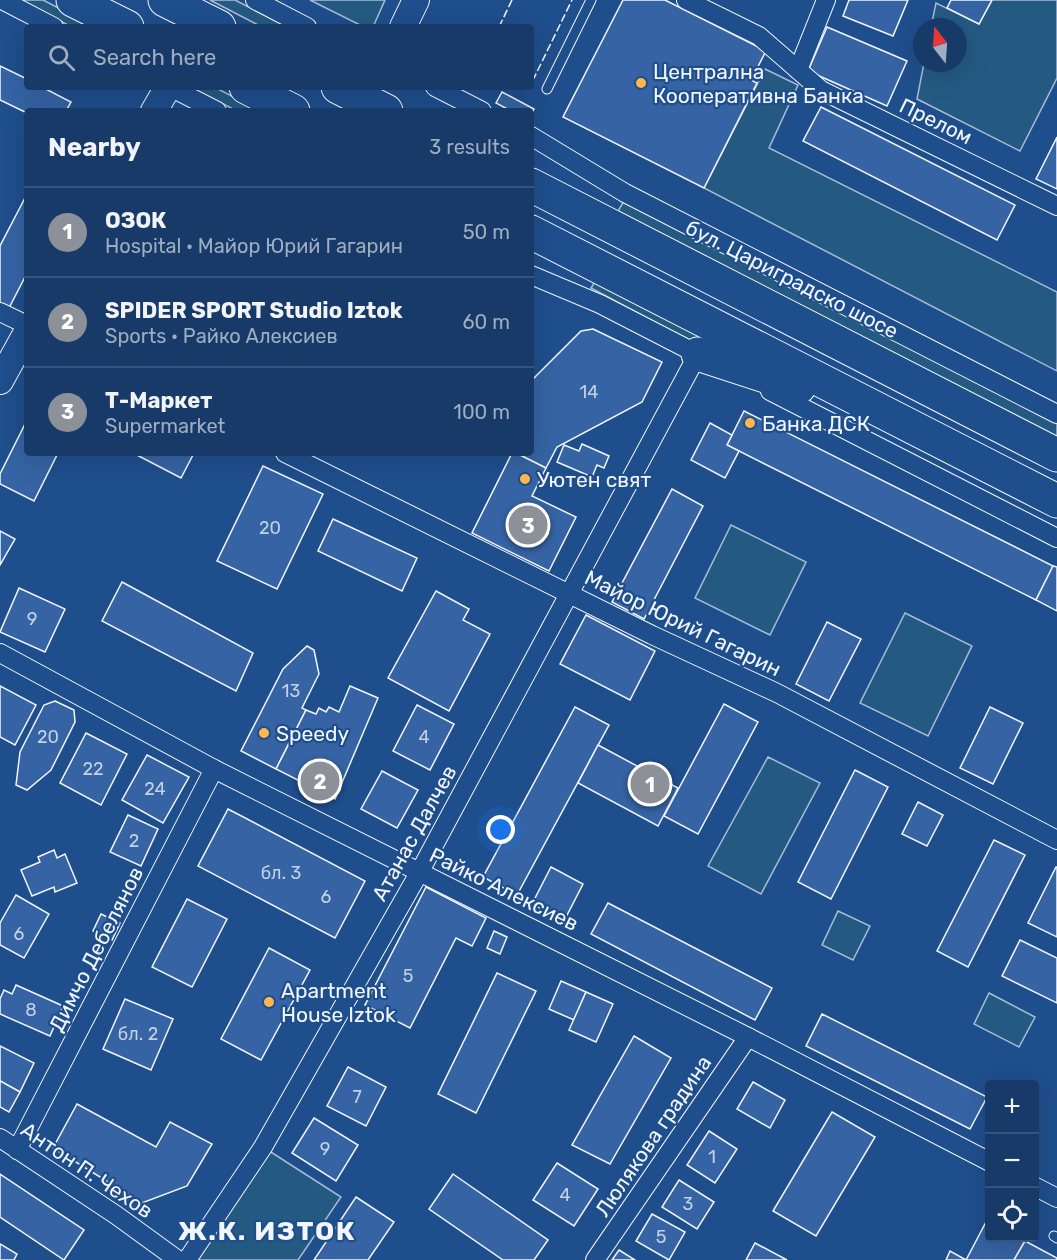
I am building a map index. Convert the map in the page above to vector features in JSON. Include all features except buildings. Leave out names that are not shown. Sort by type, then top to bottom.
[{"type":"highway","points":[[73,0],[121,24]]},
{"type":"highway","points":[[165,0],[213,24]]},
{"type":"highway","points":[[252,90],[287,108]]},
{"type":"highway","points":[[344,90],[380,108]]},
{"type":"highway","name":"бул. Цариградско шосе","points":[[534,187],[1057,455]]},
{"type":"highway","points":[[534,234],[1057,501]]},
{"type":"highway","points":[[698,354],[891,416]]},
{"type":"street","points":[[2,0],[48,24]]},
{"type":"street","points":[[255,0],[302,24]]},
{"type":"street","points":[[404,24],[416,0]]},
{"type":"street","name":"Прелом","points":[[686,0],[759,36],[821,90],[1057,206]]},
{"type":"street","points":[[798,70],[826,0]]},
{"type":"street","points":[[156,108],[167,90]]},
{"type":"street","points":[[175,90],[211,108]]},
{"type":"street","points":[[441,90],[476,108]]},
{"type":"street","name":"бул. Цариградско шосе","points":[[534,138],[626,193],[1057,414]]},
{"type":"street","points":[[534,276],[600,304],[1057,538]]},
{"type":"street","points":[[0,312],[24,324]]},
{"type":"street","points":[[0,381],[24,338]]},
{"type":"street","name":"Атанас Далчев","points":[[187,1260],[263,1147],[419,873],[698,354]]},
{"type":"street","name":"Майор Юрий Гагарин","points":[[291,456],[652,635],[777,693],[1057,840]]},
{"type":"street","name":"Райко Алексиев","points":[[0,652],[214,769],[748,1037],[985,1159]]},
{"type":"street","name":"Димчо Дебелянов","points":[[17,1150],[214,769]]},
{"type":"street","name":"Люлякова градина","points":[[595,1260],[748,1037]]},
{"type":"street","name":"Антон П. Чехов","points":[[0,1138],[116,1215],[178,1260]]},
{"type":"street","points":[[1039,1188],[1057,1198]]},
{"type":"lane","points":[[547,89],[591,0]]},
{"type":"shaded area","points":[[19,0],[43,0],[90,24],[66,24]]},
{"type":"shaded area","points":[[210,0],[235,0],[281,24],[256,24]]},
{"type":"shaded area","points":[[310,0],[385,0],[374,24],[358,24]]},
{"type":"shaded area","points":[[992,0],[1057,0],[1057,78],[1020,151],[917,99],[922,72],[967,72],[967,18],[979,24]]},
{"type":"shaded area","points":[[936,3],[967,18],[933,18]]},
{"type":"shaded area","points":[[765,69],[798,85],[769,148],[1057,292],[1057,371],[704,188]]},
{"type":"shaded area","points":[[196,90],[220,90],[255,108],[231,108]]},
{"type":"shaded area","points":[[624,201],[1057,423],[1057,438],[618,211]]},
{"type":"shaded area","points":[[596,280],[718,343],[692,342],[591,288]]},
{"type":"shaded area","points":[[731,525],[806,562],[770,635],[695,598]]},
{"type":"shaded area","points":[[905,613],[972,646],[928,736],[860,703]]},
{"type":"shaded area","points":[[768,757],[820,783],[761,894],[708,866]]},
{"type":"shaded area","points":[[838,911],[870,926],[853,960],[822,945]]},
{"type":"shaded area","points":[[989,993],[1035,1017],[1019,1047],[974,1024]]},
{"type":"shaded area","points":[[263,1147],[341,1197],[298,1260],[187,1260]]},
{"type":"fence","points":[[500,24],[512,0]]},
{"type":"fence","points":[[534,78],[572,0]]},
{"type":"place","name":"Централна Кооперативна Банка","points":[[641,83]]},
{"type":"place","name":"Банка ДСК","points":[[750,423]]},
{"type":"place","name":"Уютен свят","points":[[525,479]]},
{"type":"place","name":"Т-Маркет","points":[[528,525]]},
{"type":"place","name":"Speedy","points":[[264,733]]},
{"type":"place","name":"SPIDER SPORT Studio Iztok","points":[[320,781]]},
{"type":"place","name":"ОЗОК","points":[[650,784]]},
{"type":"place","name":"Apartment House Iztok","points":[[269,1002]]},
{"type":"district","name":"Ж.К. ИЗТОК","points":[[267,1231]]}]
